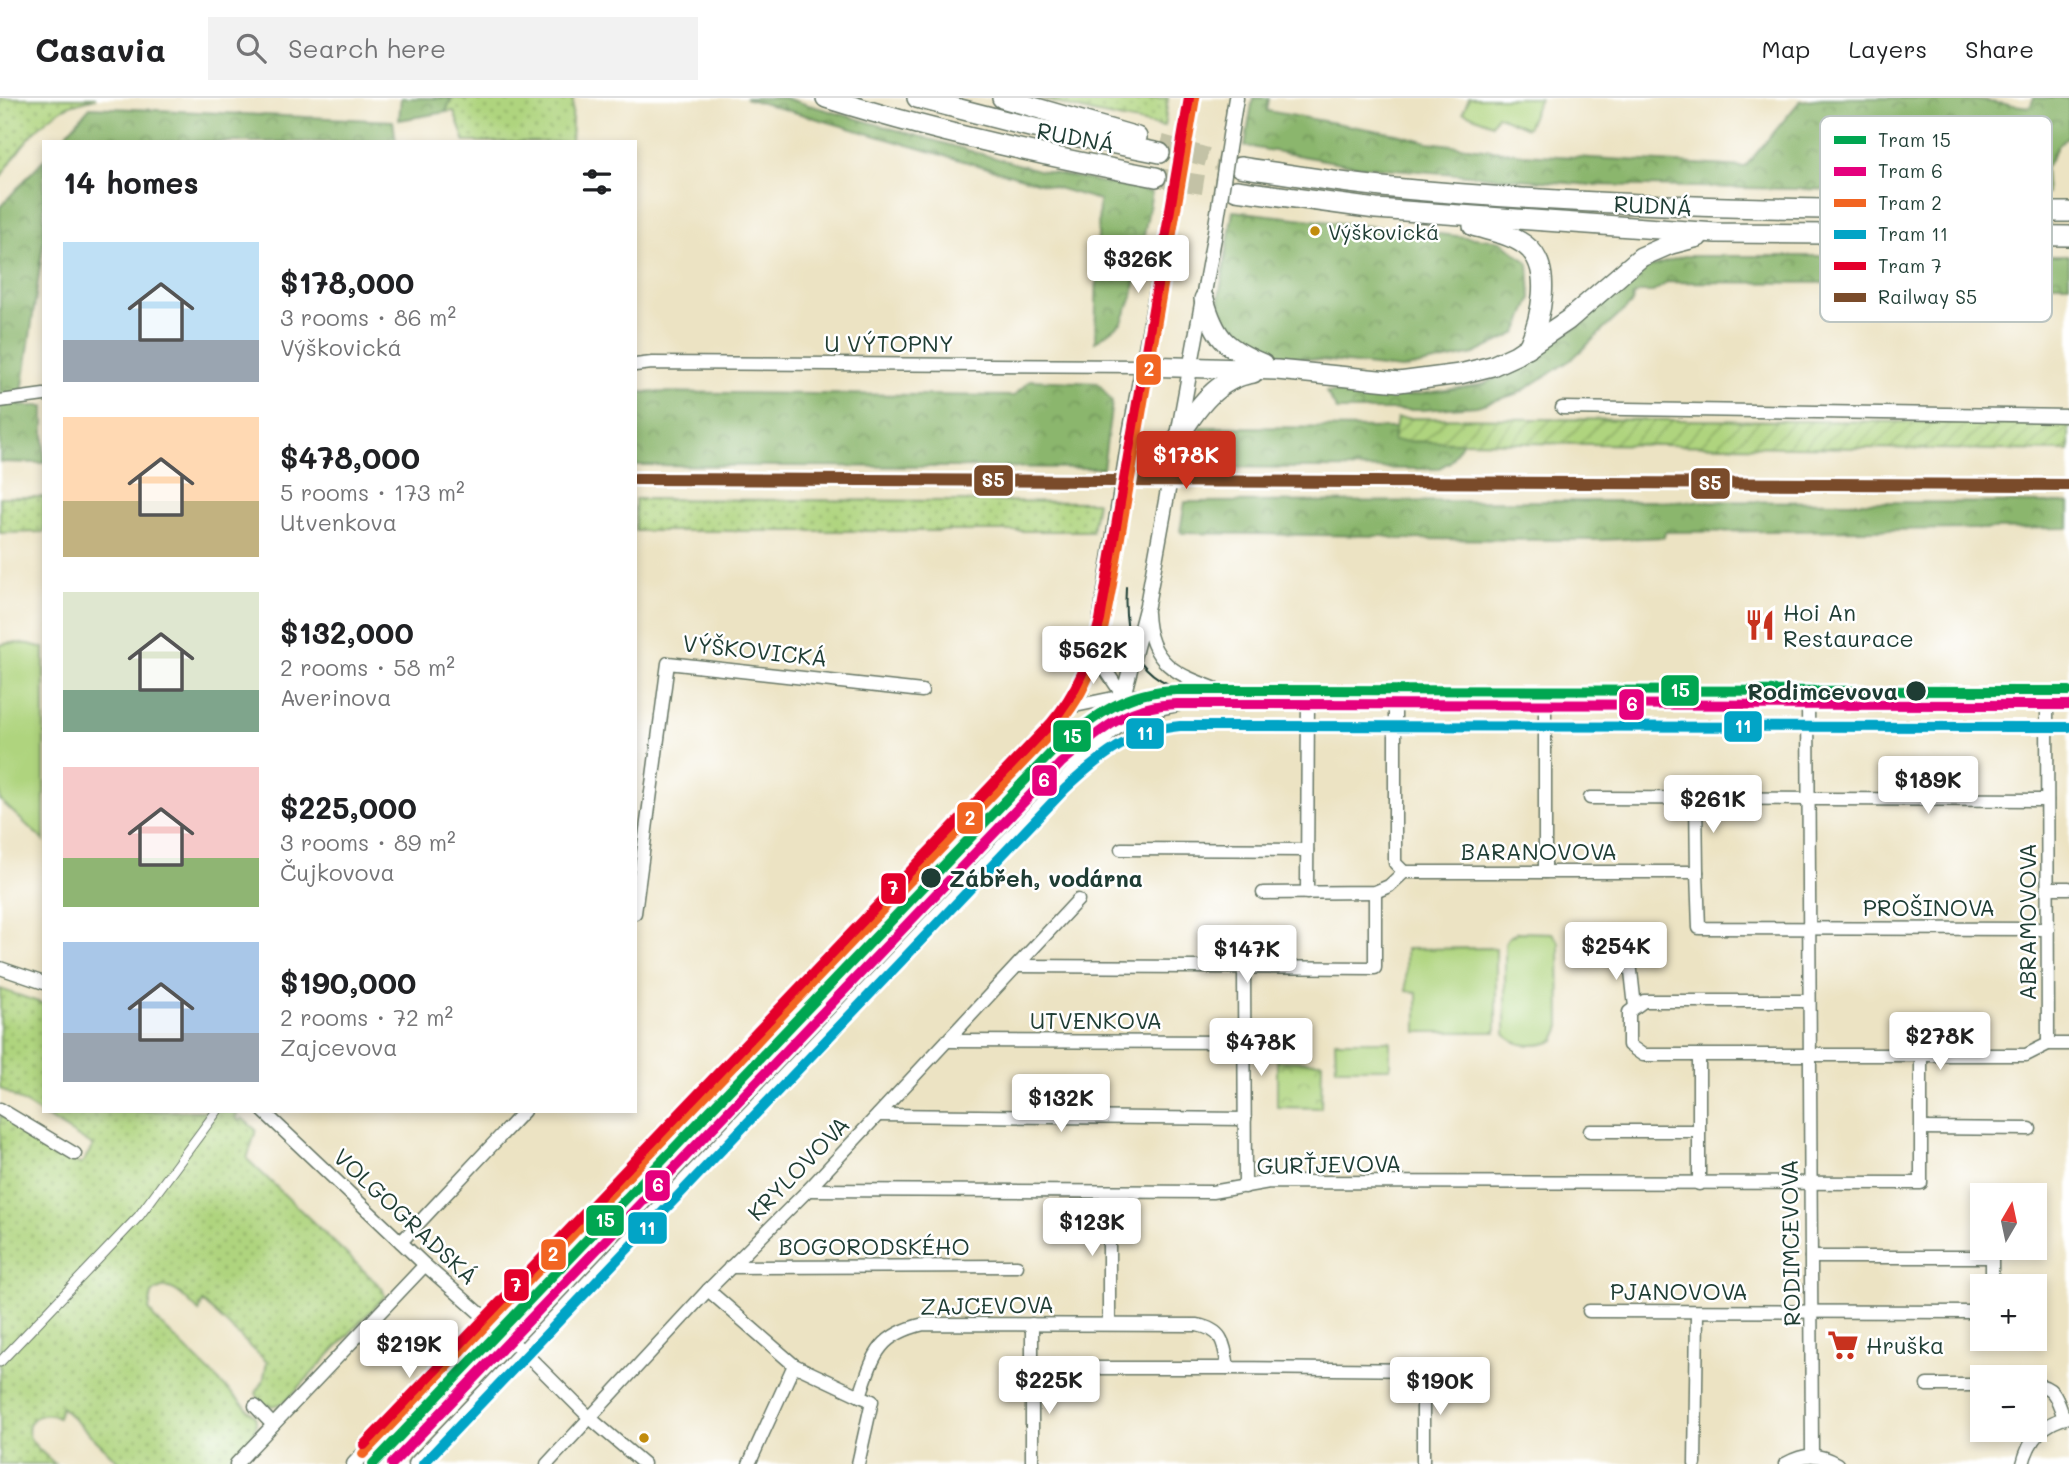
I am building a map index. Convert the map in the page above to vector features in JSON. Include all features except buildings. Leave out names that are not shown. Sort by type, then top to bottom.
[{"type":"highway","name":"RUDNÁ","points":[[825,98],[897,120],[1032,154],[1156,177]]},
{"type":"highway","name":"RUDNÁ","points":[[917,98],[1034,128],[1161,148],[1002,98]]},
{"type":"highway","name":"RUDNÁ","points":[[1240,167],[1379,187],[1674,206],[1820,210]]},
{"type":"highway","name":"RUDNÁ","points":[[1236,190],[1432,214],[1716,233],[1820,234]]},
{"type":"highway","points":[[1432,214],[1507,236],[1524,244],[1533,254],[1541,274],[1542,305],[1538,326],[1528,348]]},
{"type":"highway","points":[[1143,366],[1276,370],[1371,380],[1422,380],[1460,374],[1492,366],[1528,348],[1568,320],[1642,257],[1671,244],[1716,233]]},
{"type":"highway","points":[[1204,299],[1209,318],[1224,343],[1242,355],[1276,370]]},
{"type":"highway","points":[[1177,441],[1197,407],[1225,382],[1244,374],[1276,370]]},
{"type":"street","points":[[354,1464],[1070,707],[1084,684],[1095,654],[1129,439],[1190,100]]},
{"type":"street","points":[[1093,751],[1123,696],[1147,605],[1204,299],[1235,104]]},
{"type":"street","name":"U VÝTOPNY","points":[[637,365],[1143,366]]},
{"type":"street","points":[[0,401],[41,395]]},
{"type":"street","points":[[1562,408],[2069,416]]},
{"type":"street","points":[[1147,605],[1148,629],[1157,652],[1169,668],[1184,677],[1232,695]]},
{"type":"street","points":[[1095,654],[1123,696]]},
{"type":"street","name":"VÝŠKOVICKÁ","points":[[637,899],[668,663],[922,691]]},
{"type":"street","points":[[1070,707],[1123,696],[1308,693],[1808,696],[2069,694]]},
{"type":"street","points":[[1307,893],[1308,693]]},
{"type":"street","points":[[1263,893],[1375,892],[1389,886],[1404,872],[1395,863],[1395,694]]},
{"type":"street","name":"ABRAMOVOVA","points":[[2046,694],[2048,1044]]},
{"type":"street","points":[[416,1464],[1114,729],[1134,716],[1150,711],[1232,695]]},
{"type":"street","points":[[1545,695],[1545,872]]},
{"type":"street","name":"RODIMCEVOVA","points":[[1808,696],[1812,1454]]},
{"type":"street","points":[[1590,798],[2047,800]]},
{"type":"street","points":[[1696,798],[1699,928],[1810,927]]},
{"type":"street","points":[[1121,849],[1307,850]]},
{"type":"street","name":"BARANOVOVA","points":[[1404,872],[1696,872]]},
{"type":"street","points":[[2048,888],[2069,888]]},
{"type":"street","points":[[1017,966],[1375,968],[1375,892]]},
{"type":"street","name":"KRYLOVOVA","points":[[547,1464],[708,1290],[808,1191],[1078,900]]},
{"type":"street","name":"PROŠINOVA","points":[[1810,927],[2048,929]]},
{"type":"street","points":[[1629,953],[1635,1007]]},
{"type":"street","points":[[0,968],[42,982]]},
{"type":"street","points":[[1244,969],[1245,1187]]},
{"type":"street","points":[[1810,1001],[1644,1001],[1629,1012],[1629,1045],[1643,1055],[1921,1056],[2026,1055],[2048,1044],[2069,1044]]},
{"type":"street","name":"UTVENKOVA","points":[[947,1041],[1244,1042]]},
{"type":"street","points":[[1699,1056],[1699,1184]]},
{"type":"street","points":[[1921,1056],[1921,1128],[2030,1129]]},
{"type":"street","points":[[0,1109],[75,1154]]},
{"type":"street","points":[[0,1362],[139,1216],[216,1113]]},
{"type":"street","name":"VOLGOGRADSKÁ","points":[[265,1113],[425,1265],[524,1352],[590,1418],[644,1464]]},
{"type":"street","points":[[401,1242],[522,1113]]},
{"type":"street","points":[[878,1115],[1245,1119]]},
{"type":"street","name":"GURŤJEVOVA","points":[[808,1191],[1212,1192],[1269,1182],[1921,1183],[1921,1128]]},
{"type":"street","points":[[1590,1131],[1699,1130]]},
{"type":"street","points":[[1109,1192],[1109,1324]]},
{"type":"street","points":[[1811,1257],[1970,1253]]},
{"type":"street","points":[[236,1464],[425,1265]]},
{"type":"street","name":"BOGORODSKÉHO","points":[[730,1267],[1017,1266]]},
{"type":"street","points":[[708,1290],[794,1365],[866,1399]]},
{"type":"street","name":"PJANOVOVA","points":[[1589,1311],[1970,1312]]},
{"type":"street","points":[[1695,1464],[1697,1312]]},
{"type":"street","name":"ZAJCEVOVA","points":[[858,1464],[871,1361],[885,1341],[903,1329],[924,1324],[1198,1325],[1211,1327],[1223,1339],[1228,1368]]},
{"type":"street","points":[[1032,1324],[1032,1464]]},
{"type":"street","points":[[749,1464],[794,1365]]},
{"type":"street","points":[[1032,1368],[1423,1370],[1423,1464]]},
{"type":"street","points":[[1927,1385],[1970,1385]]},
{"type":"street","points":[[2023,1464],[2026,1451],[2037,1434],[2054,1420],[2067,1417],[2053,1391],[2047,1387]]},
{"type":"street","points":[[255,1406],[273,1424]]},
{"type":"street","points":[[1785,1464],[1812,1454],[1837,1464]]},
{"type":"green space","points":[[0,98],[96,98],[68,106],[45,122],[20,149],[0,178]]},
{"type":"green space","points":[[401,98],[451,98],[446,112],[399,120]]},
{"type":"green space","points":[[451,98],[573,98],[571,140],[464,140],[454,111],[446,112]]},
{"type":"green space","points":[[745,98],[784,98],[1038,170],[1152,192],[1133,294],[1122,322],[1095,342],[1099,200]]},
{"type":"green space","points":[[1039,98],[1168,98],[1164,127],[1093,113]]},
{"type":"green space","points":[[1253,98],[1269,98],[1267,111],[1428,142],[1523,154],[1745,167],[1800,101],[1822,98],[1956,98],[2030,107],[2034,98],[2069,98],[2069,136],[2058,145],[2052,156],[2052,116],[1820,116],[1820,190],[1592,185],[1358,166],[1245,146]]},
{"type":"green space","points":[[1469,98],[1540,98],[1527,128],[1497,115],[1492,124],[1463,112]]},
{"type":"green space","points":[[90,107],[393,121],[396,140],[61,140]]},
{"type":"green space","points":[[42,161],[42,253],[20,406],[42,406],[42,463],[0,462],[0,207]]},
{"type":"green space","points":[[1233,211],[1501,241],[1529,264],[1531,299],[1517,333],[1474,354],[1401,369],[1267,354],[1228,329],[1219,298]]},
{"type":"green space","points":[[1684,256],[1820,256],[1820,283],[1668,282],[1653,292],[1640,292],[1633,296],[1632,303],[1572,359],[1519,393],[1477,406],[1421,410],[1337,410],[1326,392],[1356,391],[1408,396],[1484,384],[1523,363],[1581,324],[1641,270]]},
{"type":"green space","points":[[2052,256],[2069,256],[2069,284],[2052,284]]},
{"type":"green space","points":[[1030,380],[1098,383],[1112,402],[1103,468],[637,465],[637,392],[1014,396]]},
{"type":"green space","points":[[1397,418],[2069,423],[2069,451],[1393,441]]},
{"type":"green space","points":[[1200,427],[1395,428],[1393,441],[1463,442],[1450,462],[1437,469],[1190,467]]},
{"type":"green space","points":[[0,497],[42,497],[42,532],[0,533]]},
{"type":"green space","points":[[637,499],[1097,502],[1092,531],[637,531]]},
{"type":"green space","points":[[1185,502],[2069,503],[2069,528],[1665,532],[1664,537],[1600,540],[1399,539],[1384,536],[1180,531]]},
{"type":"green space","points":[[29,644],[42,647],[42,839],[0,800],[0,645]]},
{"type":"green space","points":[[1518,932],[1552,933],[1559,942],[1560,1029],[1555,1040],[1543,1044],[1521,1044],[1509,1039],[1505,1034],[1505,943]]},
{"type":"green space","points":[[1496,948],[1496,1032],[1417,1032],[1417,992],[1406,991],[1406,949]]},
{"type":"green space","points":[[0,989],[42,1003],[42,1113],[236,1113],[238,1115],[236,1119],[240,1121],[242,1118],[256,1130],[247,1159],[382,1288],[385,1296],[287,1400],[273,1406],[265,1405],[256,1393],[263,1382],[267,1362],[203,1302],[199,1312],[183,1296],[171,1289],[159,1289],[152,1294],[149,1309],[154,1318],[255,1416],[252,1437],[226,1464],[121,1464],[61,1407],[58,1418],[46,1414],[35,1417],[28,1432],[35,1445],[55,1464],[0,1464],[0,1115],[81,1165],[93,1146],[0,1088]]},
{"type":"green space","points":[[1335,1041],[1390,1041],[1390,1068],[1336,1068]]},
{"type":"green space","points":[[1277,1061],[1322,1062],[1321,1108],[1277,1107]]},
{"type":"tunnel","points":[[1161,144],[1240,167]]},
{"type":"tunnel","points":[[1156,177],[1236,190]]},
{"type":"tram line","name":"7","points":[[364,1445],[1051,723],[1068,699],[1087,662],[1100,620],[1189,98]]},
{"type":"tram line","name":"2","points":[[363,1454],[1053,731],[1078,698],[1094,663],[1108,605],[1195,98]]},
{"type":"tram line","points":[[1126,587],[1129,636],[1136,654],[1146,668],[1161,680],[1178,688],[1226,699]]},
{"type":"tram line","name":"15","points":[[373,1464],[1051,753],[1094,718],[1123,701],[1139,695],[1177,690],[2069,691]]},
{"type":"tram line","name":"6","points":[[392,1464],[1061,763],[1101,731],[1127,715],[1142,709],[1177,704],[2069,705]]},
{"type":"tram line","name":"11","points":[[423,1464],[1065,789],[1104,756],[1131,739],[1180,726],[2069,727]]},
{"type":"rail line","name":"S5","points":[[637,479],[2069,485]]},
{"type":"place","name":"Výškovická","points":[[1315,231]]},
{"type":"place","name":"Hoi An Restaurace","points":[[1760,625]]},
{"type":"place","name":"Rodimcevova","points":[[1916,691]]},
{"type":"place","name":"Zábřeh, vodárna","points":[[931,878]]},
{"type":"place","name":"Hruška","points":[[1843,1345]]}]
